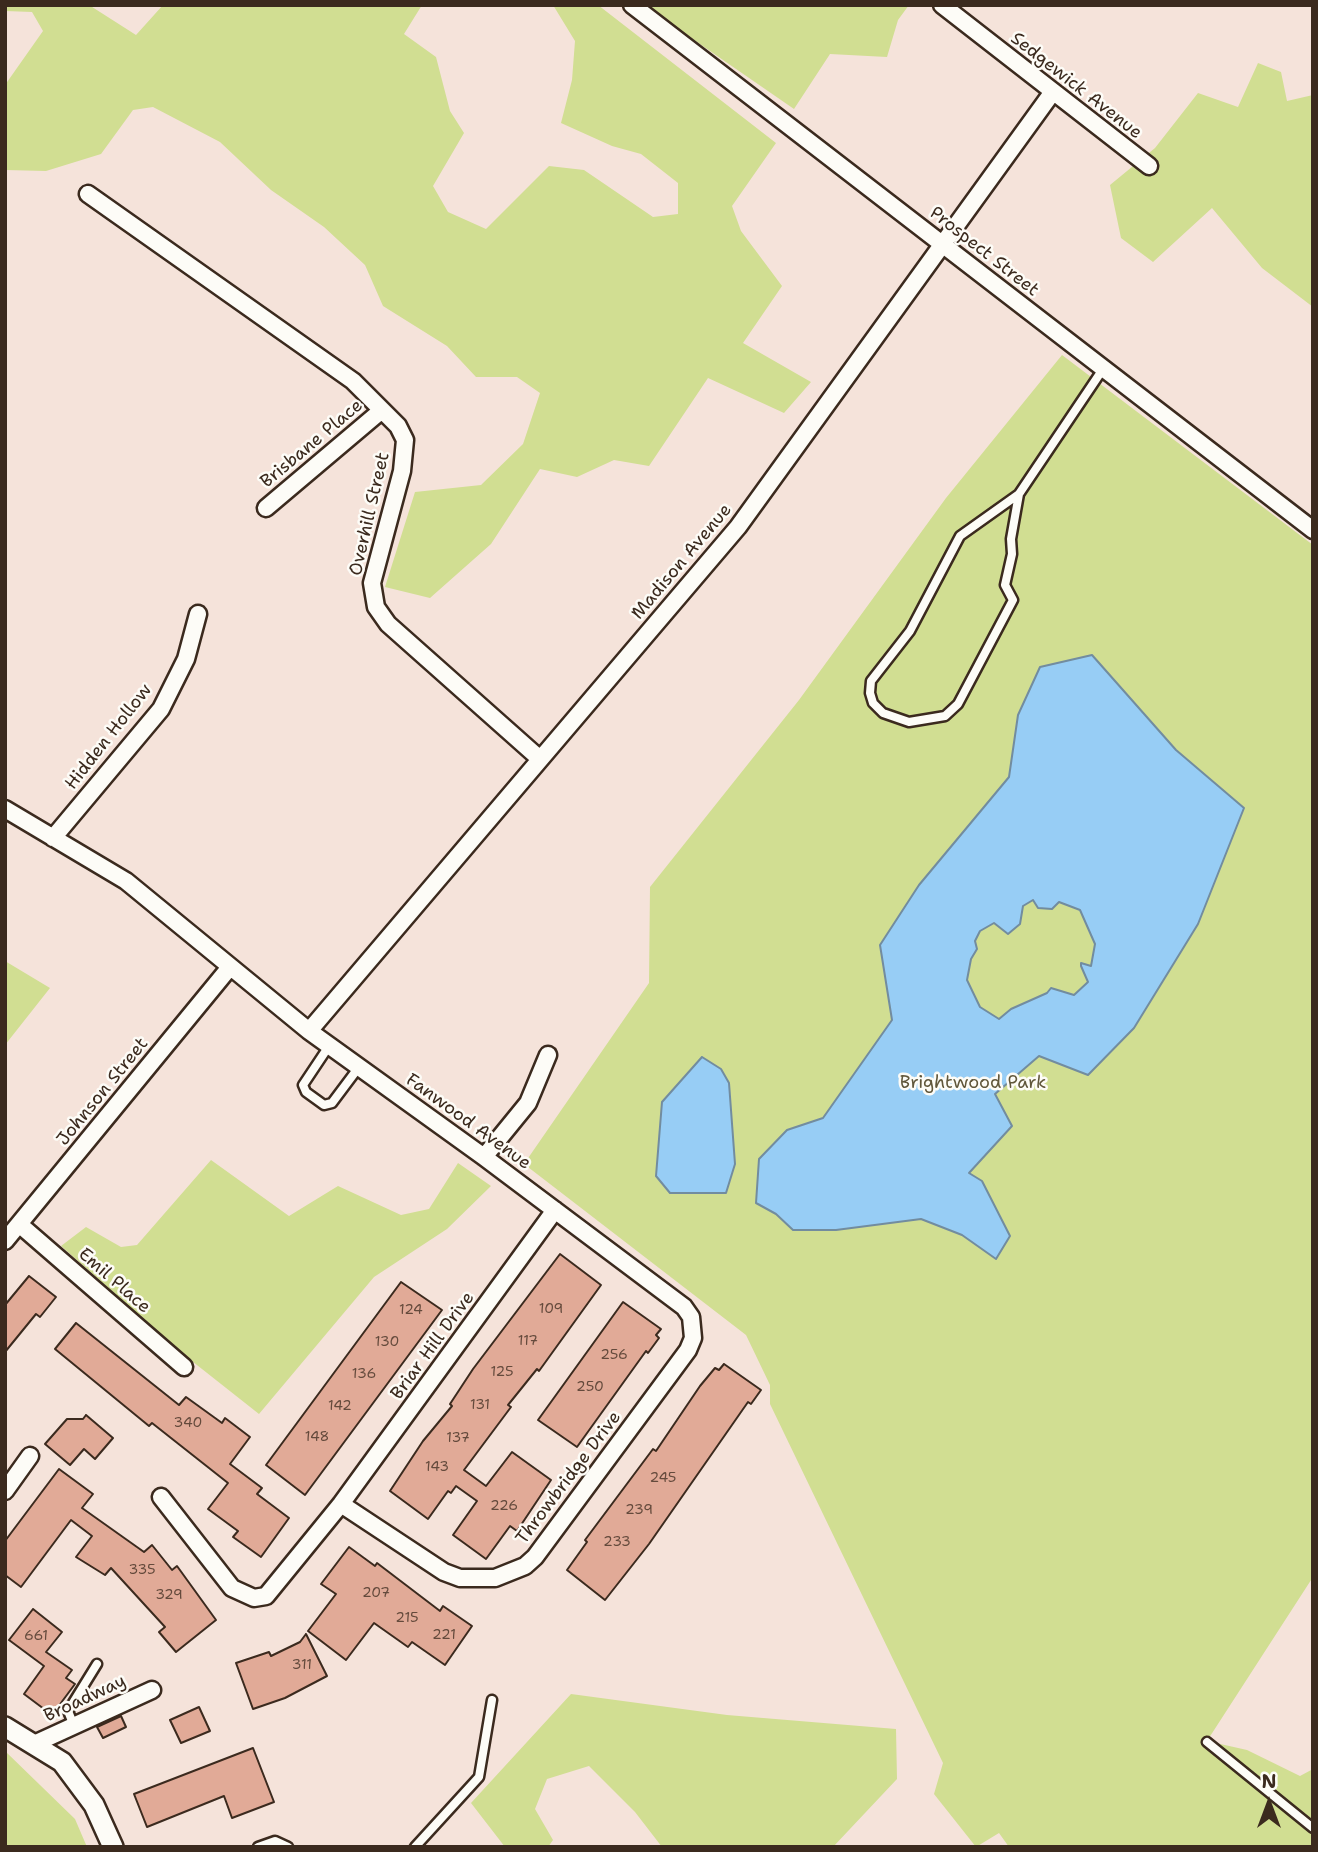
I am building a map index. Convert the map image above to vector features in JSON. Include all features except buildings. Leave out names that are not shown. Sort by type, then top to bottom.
[{"type":"street","name":"Prospect Street","points":[[632,5],[1313,530]]},
{"type":"street","name":"Sedgewick Avenue","points":[[945,7],[1149,166]]},
{"type":"street","name":"Madison Avenue","points":[[309,1031],[738,527],[944,246],[1052,93]]},
{"type":"street","name":"Overhill Street","points":[[88,194],[353,381],[398,426],[405,440],[402,471],[372,583],[376,607],[388,624],[540,759]]},
{"type":"street","name":"Brisbane Place","points":[[266,508],[382,410]]},
{"type":"street","name":"Hidden Hollow","points":[[53,838],[161,709],[187,659],[198,614]]},
{"type":"street","name":"Fanwood Avenue","points":[[5,809],[126,881],[309,1031],[484,1157],[684,1307]]},
{"type":"street","name":"Johnson Street","points":[[5,1241],[230,967]]},
{"type":"street","points":[[484,1157],[528,1103],[548,1055]]},
{"type":"street","name":"Briar Hill Drive","points":[[161,1497],[232,1588],[254,1598],[266,1596],[274,1590],[341,1504],[555,1210]]},
{"type":"street","name":"Emil Place","points":[[19,1224],[184,1367]]},
{"type":"street","name":"Throwbridge Drive","points":[[341,1504],[444,1572],[460,1578],[495,1578],[525,1566],[535,1557],[688,1350],[693,1327],[691,1317],[684,1307]]},
{"type":"street","points":[[5,1491],[30,1457]]},
{"type":"street","name":"Broadway","points":[[34,1744],[152,1690]]},
{"type":"street","points":[[5,1727],[62,1762],[94,1805],[113,1847]]},
{"type":"lane","points":[[1019,494],[1011,539],[1012,554],[1004,584],[1013,600],[958,704],[945,716],[909,722],[883,713],[873,704],[871,681],[876,671],[910,631],[960,536],[1019,494],[1103,369]]},
{"type":"lane","points":[[329,1046],[303,1085],[306,1092],[324,1105],[332,1103],[359,1067]]},
{"type":"lane","points":[[74,1726],[68,1711],[97,1664]]},
{"type":"lane","points":[[415,1847],[479,1777],[492,1700]]},
{"type":"lane","points":[[1207,1742],[1313,1828]]},
{"type":"lane","points":[[258,1847],[275,1841],[288,1847]]},
{"type":"green space","points":[[5,5],[89,5],[136,35],[163,5],[422,5],[404,34],[436,57],[450,111],[464,133],[433,186],[448,212],[486,229],[549,166],[584,170],[653,217],[678,214],[678,183],[641,154],[612,146],[561,123],[572,80],[575,41],[553,5],[598,5],[776,143],[732,206],[741,231],[782,286],[743,343],[811,382],[784,413],[708,378],[649,466],[614,460],[577,477],[540,469],[491,544],[430,598],[385,587],[415,492],[481,485],[523,444],[540,393],[517,377],[476,377],[447,346],[383,306],[365,265],[324,227],[271,190],[220,142],[153,107],[133,110],[101,154],[46,171],[5,170],[5,85],[43,31],[32,12],[5,11]]},
{"type":"green space","points":[[649,5],[909,5],[898,20],[887,57],[830,54],[794,109],[668,22]]},
{"type":"green space","points":[[1258,63],[1281,72],[1287,101],[1313,95],[1313,307],[1262,268],[1212,208],[1153,262],[1121,238],[1110,185],[1155,148],[1198,93],[1238,107]]},
{"type":"green space","name":"Brightwood Park","points":[[1062,355],[1313,545],[1313,1577],[1207,1741],[1247,1750],[1300,1776],[1313,1769],[1313,1847],[1009,1847],[999,1833],[976,1847],[934,1794],[943,1763],[770,1404],[770,1385],[746,1335],[524,1164],[649,983],[650,887],[799,700],[946,498]]},
{"type":"green space","points":[[5,961],[50,988],[5,1045]]},
{"type":"green space","points":[[211,1160],[289,1216],[338,1186],[401,1215],[429,1209],[458,1163],[491,1186],[447,1229],[374,1277],[259,1414],[183,1354],[61,1246],[86,1227],[121,1247],[137,1245]]},
{"type":"green space","points":[[571,1694],[727,1715],[896,1729],[897,1779],[833,1847],[662,1847],[635,1812],[589,1766],[547,1779],[535,1809],[553,1840],[548,1847],[505,1847],[471,1803]]},
{"type":"green space","points":[[5,1751],[75,1819],[87,1847],[5,1847]]},
{"type":"water","points":[[1092,655],[1176,750],[1244,808],[1198,924],[1134,1028],[1088,1075],[1039,1056],[995,1094],[1012,1126],[969,1173],[982,1181],[1010,1236],[996,1259],[962,1235],[921,1219],[836,1230],[793,1230],[776,1214],[756,1203],[759,1159],[787,1130],[823,1118],[892,1020],[880,945],[919,885],[1009,777],[1018,715],[1040,667]],"holes":[[[1033,900],[1038,908],[1052,909],[1059,902],[1080,910],[1095,944],[1091,966],[1081,963],[1088,982],[1074,995],[1051,988],[1047,993],[1011,1009],[999,1019],[980,1007],[967,980],[971,959],[977,949],[975,941],[980,931],[994,923],[1008,934],[1020,924],[1023,906]]]},
{"type":"water","points":[[702,1057],[721,1069],[729,1083],[735,1164],[726,1193],[670,1193],[656,1176],[662,1102]]}]
